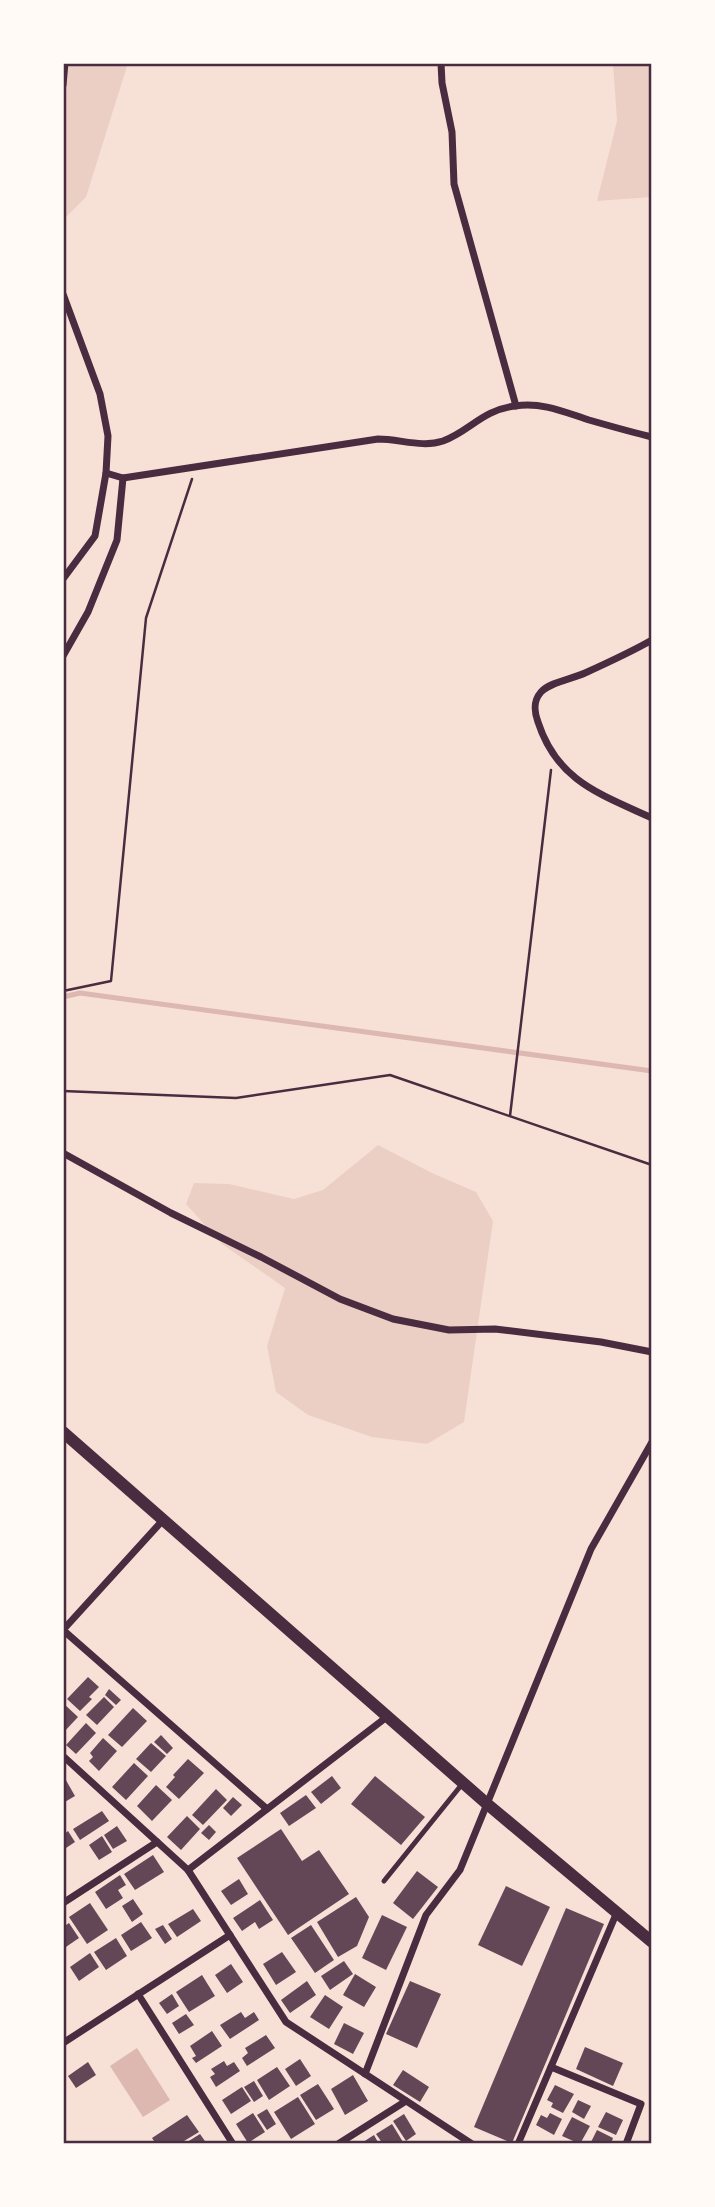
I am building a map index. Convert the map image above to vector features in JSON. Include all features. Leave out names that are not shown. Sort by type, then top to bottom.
[{"type":"street","points":[[63,85],[65,63]]},
{"type":"street","points":[[441,63],[442,83],[452,132],[454,184],[516,406]]},
{"type":"street","points":[[63,294],[100,394],[108,436],[106,473],[95,536],[63,579]]},
{"type":"street","points":[[106,473],[123,478],[378,439],[398,439],[418,444],[442,441],[492,411],[516,406],[541,405],[556,408],[652,437]]},
{"type":"street","points":[[63,656],[88,612],[117,540],[123,478]]},
{"type":"street","points":[[652,640],[542,691],[534,703],[541,733],[553,756],[578,781],[652,818]]},
{"type":"street","points":[[63,1153],[171,1213],[340,1299],[393,1319],[449,1330],[495,1329],[601,1342],[652,1352]]},
{"type":"street","points":[[63,1432],[486,1803],[652,1942]]},
{"type":"street","points":[[365,2074],[426,1915],[460,1870],[592,1549],[652,1442]]},
{"type":"street","points":[[163,1520],[63,1630],[267,1809]]},
{"type":"street","points":[[188,1870],[388,1716]]},
{"type":"street","points":[[63,1756],[66,1765],[188,1870],[286,2022],[472,2144]]},
{"type":"street","points":[[63,1903],[157,1842]]},
{"type":"street","points":[[518,2144],[617,1911]]},
{"type":"street","points":[[63,2043],[230,1935]]},
{"type":"street","points":[[138,1994],[233,2144]]},
{"type":"street","points":[[551,2067],[641,2104],[626,2144]]},
{"type":"street","points":[[338,2144],[405,2101]]},
{"type":"lane","points":[[384,1881],[463,1783]]},
{"type":"path","points":[[63,991],[111,981],[146,618],[196,466]]},
{"type":"path","points":[[510,1116],[553,756]]},
{"type":"path","points":[[63,1091],[236,1098],[390,1075],[652,1165]]},
{"type":"shaded area","points":[[63,63],[128,63],[86,197],[63,220]]},
{"type":"shaded area","points":[[613,63],[652,63],[652,197],[597,201],[617,121]]},
{"type":"shaded area","points":[[378,1145],[476,1192],[493,1221],[464,1422],[427,1444],[372,1437],[308,1415],[276,1392],[267,1346],[285,1288],[222,1244],[186,1204],[194,1183],[229,1184],[294,1199],[323,1190]]},
{"type":"shaded area","points":[[137,2048],[170,2100],[143,2117],[110,2066]]},
{"type":"building","points":[[88,1677],[99,1687],[80,1711],[67,1699]]},
{"type":"building","points":[[109,1689],[121,1700],[116,1705],[105,1695]]},
{"type":"building","points":[[104,1697],[114,1707],[97,1725],[86,1715]]},
{"type":"building","points":[[63,1703],[78,1717],[63,1733]]},
{"type":"building","points":[[133,1708],[147,1721],[122,1747],[108,1735]]},
{"type":"building","points":[[86,1723],[96,1733],[76,1754],[66,1745]]},
{"type":"building","points":[[161,1735],[173,1748],[167,1754],[154,1742]]},
{"type":"building","points":[[103,1738],[117,1751],[99,1771],[89,1761],[93,1757],[90,1753]]},
{"type":"building","points":[[151,1743],[166,1756],[151,1772],[136,1759]]},
{"type":"building","points":[[188,1759],[204,1773],[179,1799],[166,1787]]},
{"type":"building","points":[[134,1763],[148,1776],[126,1800],[112,1787]]},
{"type":"building","points":[[63,1775],[75,1796],[63,1803]]},
{"type":"building","points":[[332,1776],[341,1788],[321,1804],[311,1792]]},
{"type":"building","points":[[375,1776],[425,1817],[401,1845],[351,1804]]},
{"type":"building","points":[[156,1785],[172,1800],[152,1821],[137,1806]]},
{"type":"building","points":[[216,1789],[227,1800],[203,1825],[192,1815]]},
{"type":"building","points":[[306,1795],[316,1808],[289,1826],[280,1813]]},
{"type":"building","points":[[233,1797],[242,1805],[231,1816],[223,1808]]},
{"type":"building","points":[[102,1811],[109,1821],[80,1840],[73,1829]]},
{"type":"building","points":[[187,1816],[200,1829],[181,1850],[167,1837]]},
{"type":"building","points":[[209,1825],[216,1832],[209,1840],[201,1833]]},
{"type":"building","points":[[117,1826],[127,1841],[113,1849],[104,1835]]},
{"type":"building","points":[[281,1829],[302,1861],[319,1850],[349,1894],[288,1935],[237,1858]]},
{"type":"building","points":[[68,1831],[75,1842],[63,1850],[63,1835]]},
{"type":"building","points":[[102,1836],[112,1852],[99,1860],[89,1845]]},
{"type":"building","points":[[153,1855],[164,1872],[135,1890],[124,1874]]},
{"type":"building","points":[[417,1871],[438,1887],[413,1919],[393,1903]]},
{"type":"building","points":[[120,1875],[126,1885],[118,1890],[123,1898],[106,1909],[95,1892]]},
{"type":"building","points":[[239,1879],[248,1894],[231,1905],[221,1891]]},
{"type":"building","points":[[506,1886],[550,1907],[522,1966],[478,1945]]},
{"type":"building","points":[[356,1897],[369,1917],[357,1946],[338,1957],[317,1922]]},
{"type":"building","points":[[133,1899],[143,1914],[132,1922],[122,1906]]},
{"type":"building","points":[[260,1900],[273,1920],[259,1929],[255,1922],[242,1931],[233,1918]]},
{"type":"building","points":[[90,1903],[108,1930],[87,1944],[69,1917]]},
{"type":"building","points":[[566,1908],[604,1924],[512,2143],[474,2127]]},
{"type":"building","points":[[193,1909],[201,1921],[177,1937],[168,1924]]},
{"type":"building","points":[[382,1915],[407,1927],[386,1970],[362,1958]]},
{"type":"building","points":[[141,1922],[152,1938],[131,1951],[121,1935]]},
{"type":"building","points":[[69,1923],[79,1938],[63,1949],[63,1927]]},
{"type":"building","points":[[163,1925],[172,1939],[165,1944],[155,1929]]},
{"type":"building","points":[[311,1925],[334,1960],[315,1973],[291,1938]]},
{"type":"building","points":[[116,1938],[127,1956],[106,1970],[94,1952]]},
{"type":"building","points":[[282,1952],[296,1972],[276,1985],[263,1964]]},
{"type":"building","points":[[90,1953],[99,1967],[79,1981],[70,1967]]},
{"type":"building","points":[[344,1961],[353,1974],[330,1990],[321,1976]]},
{"type":"building","points":[[231,1964],[243,1982],[227,1993],[215,1975]]},
{"type":"building","points":[[355,1974],[376,1987],[364,2007],[343,1995]]},
{"type":"building","points":[[202,1975],[215,1996],[189,2012],[176,1992]]},
{"type":"building","points":[[307,1981],[316,1995],[290,2013],[281,2000]]},
{"type":"building","points":[[410,1981],[441,1994],[417,2048],[386,2034]]},
{"type":"building","points":[[172,1994],[179,2006],[167,2014],[159,2003]]},
{"type":"building","points":[[325,1995],[343,2007],[329,2029],[310,2017]]},
{"type":"building","points":[[241,2012],[245,2018],[254,2012],[259,2020],[230,2039],[220,2025]]},
{"type":"building","points":[[186,2014],[194,2025],[179,2034],[172,2023]]},
{"type":"building","points":[[344,2023],[364,2033],[353,2054],[334,2044]]},
{"type":"building","points":[[212,2031],[222,2046],[196,2063],[192,2058],[196,2056],[190,2046]]},
{"type":"building","points":[[266,2035],[275,2048],[247,2066],[242,2058],[248,2053],[245,2048]]},
{"type":"building","points":[[585,2047],[623,2063],[613,2086],[576,2069]]},
{"type":"building","points":[[300,2059],[311,2076],[296,2086],[285,2069]]},
{"type":"building","points":[[224,2061],[227,2066],[234,2062],[240,2071],[216,2087],[210,2077],[215,2074],[211,2069]]},
{"type":"building","points":[[88,2062],[96,2075],[76,2088],[68,2076]]},
{"type":"building","points":[[277,2067],[290,2086],[269,2100],[257,2080]]},
{"type":"building","points":[[403,2070],[429,2087],[420,2102],[393,2085]]},
{"type":"building","points":[[353,2075],[368,2101],[345,2115],[331,2089]]},
{"type":"building","points":[[254,2081],[263,2096],[254,2102],[244,2087]]},
{"type":"building","points":[[318,2084],[334,2109],[316,2120],[300,2095]]},
{"type":"building","points":[[555,2085],[574,2094],[563,2113],[551,2107],[553,2103],[547,2100]]},
{"type":"building","points":[[242,2087],[251,2101],[231,2114],[222,2100]]},
{"type":"building","points":[[298,2097],[315,2124],[291,2139],[274,2112]]},
{"type":"building","points":[[578,2100],[591,2106],[584,2119],[572,2112]]},
{"type":"building","points":[[267,2109],[276,2124],[267,2130],[257,2115]]},
{"type":"building","points":[[606,2112],[623,2120],[616,2135],[598,2127]]},
{"type":"building","points":[[253,2113],[265,2132],[248,2143],[236,2124]]},
{"type":"building","points":[[550,2113],[562,2119],[554,2135],[536,2125],[541,2115],[547,2118]]},
{"type":"building","points":[[404,2114],[416,2134],[406,2141],[393,2121]]},
{"type":"building","points":[[187,2115],[199,2132],[179,2144],[156,2144],[152,2138]]},
{"type":"building","points":[[572,2117],[590,2126],[580,2144],[562,2136]]},
{"type":"building","points":[[392,2124],[403,2142],[383,2144],[376,2134]]},
{"type":"building","points":[[597,2130],[613,2138],[611,2144],[590,2144]]},
{"type":"building","points":[[200,2134],[207,2144],[184,2144]]},
{"type":"building","points":[[374,2135],[379,2144],[360,2144]]},
{"type":"waterway","points":[[63,997],[80,993],[652,1071]]}]
